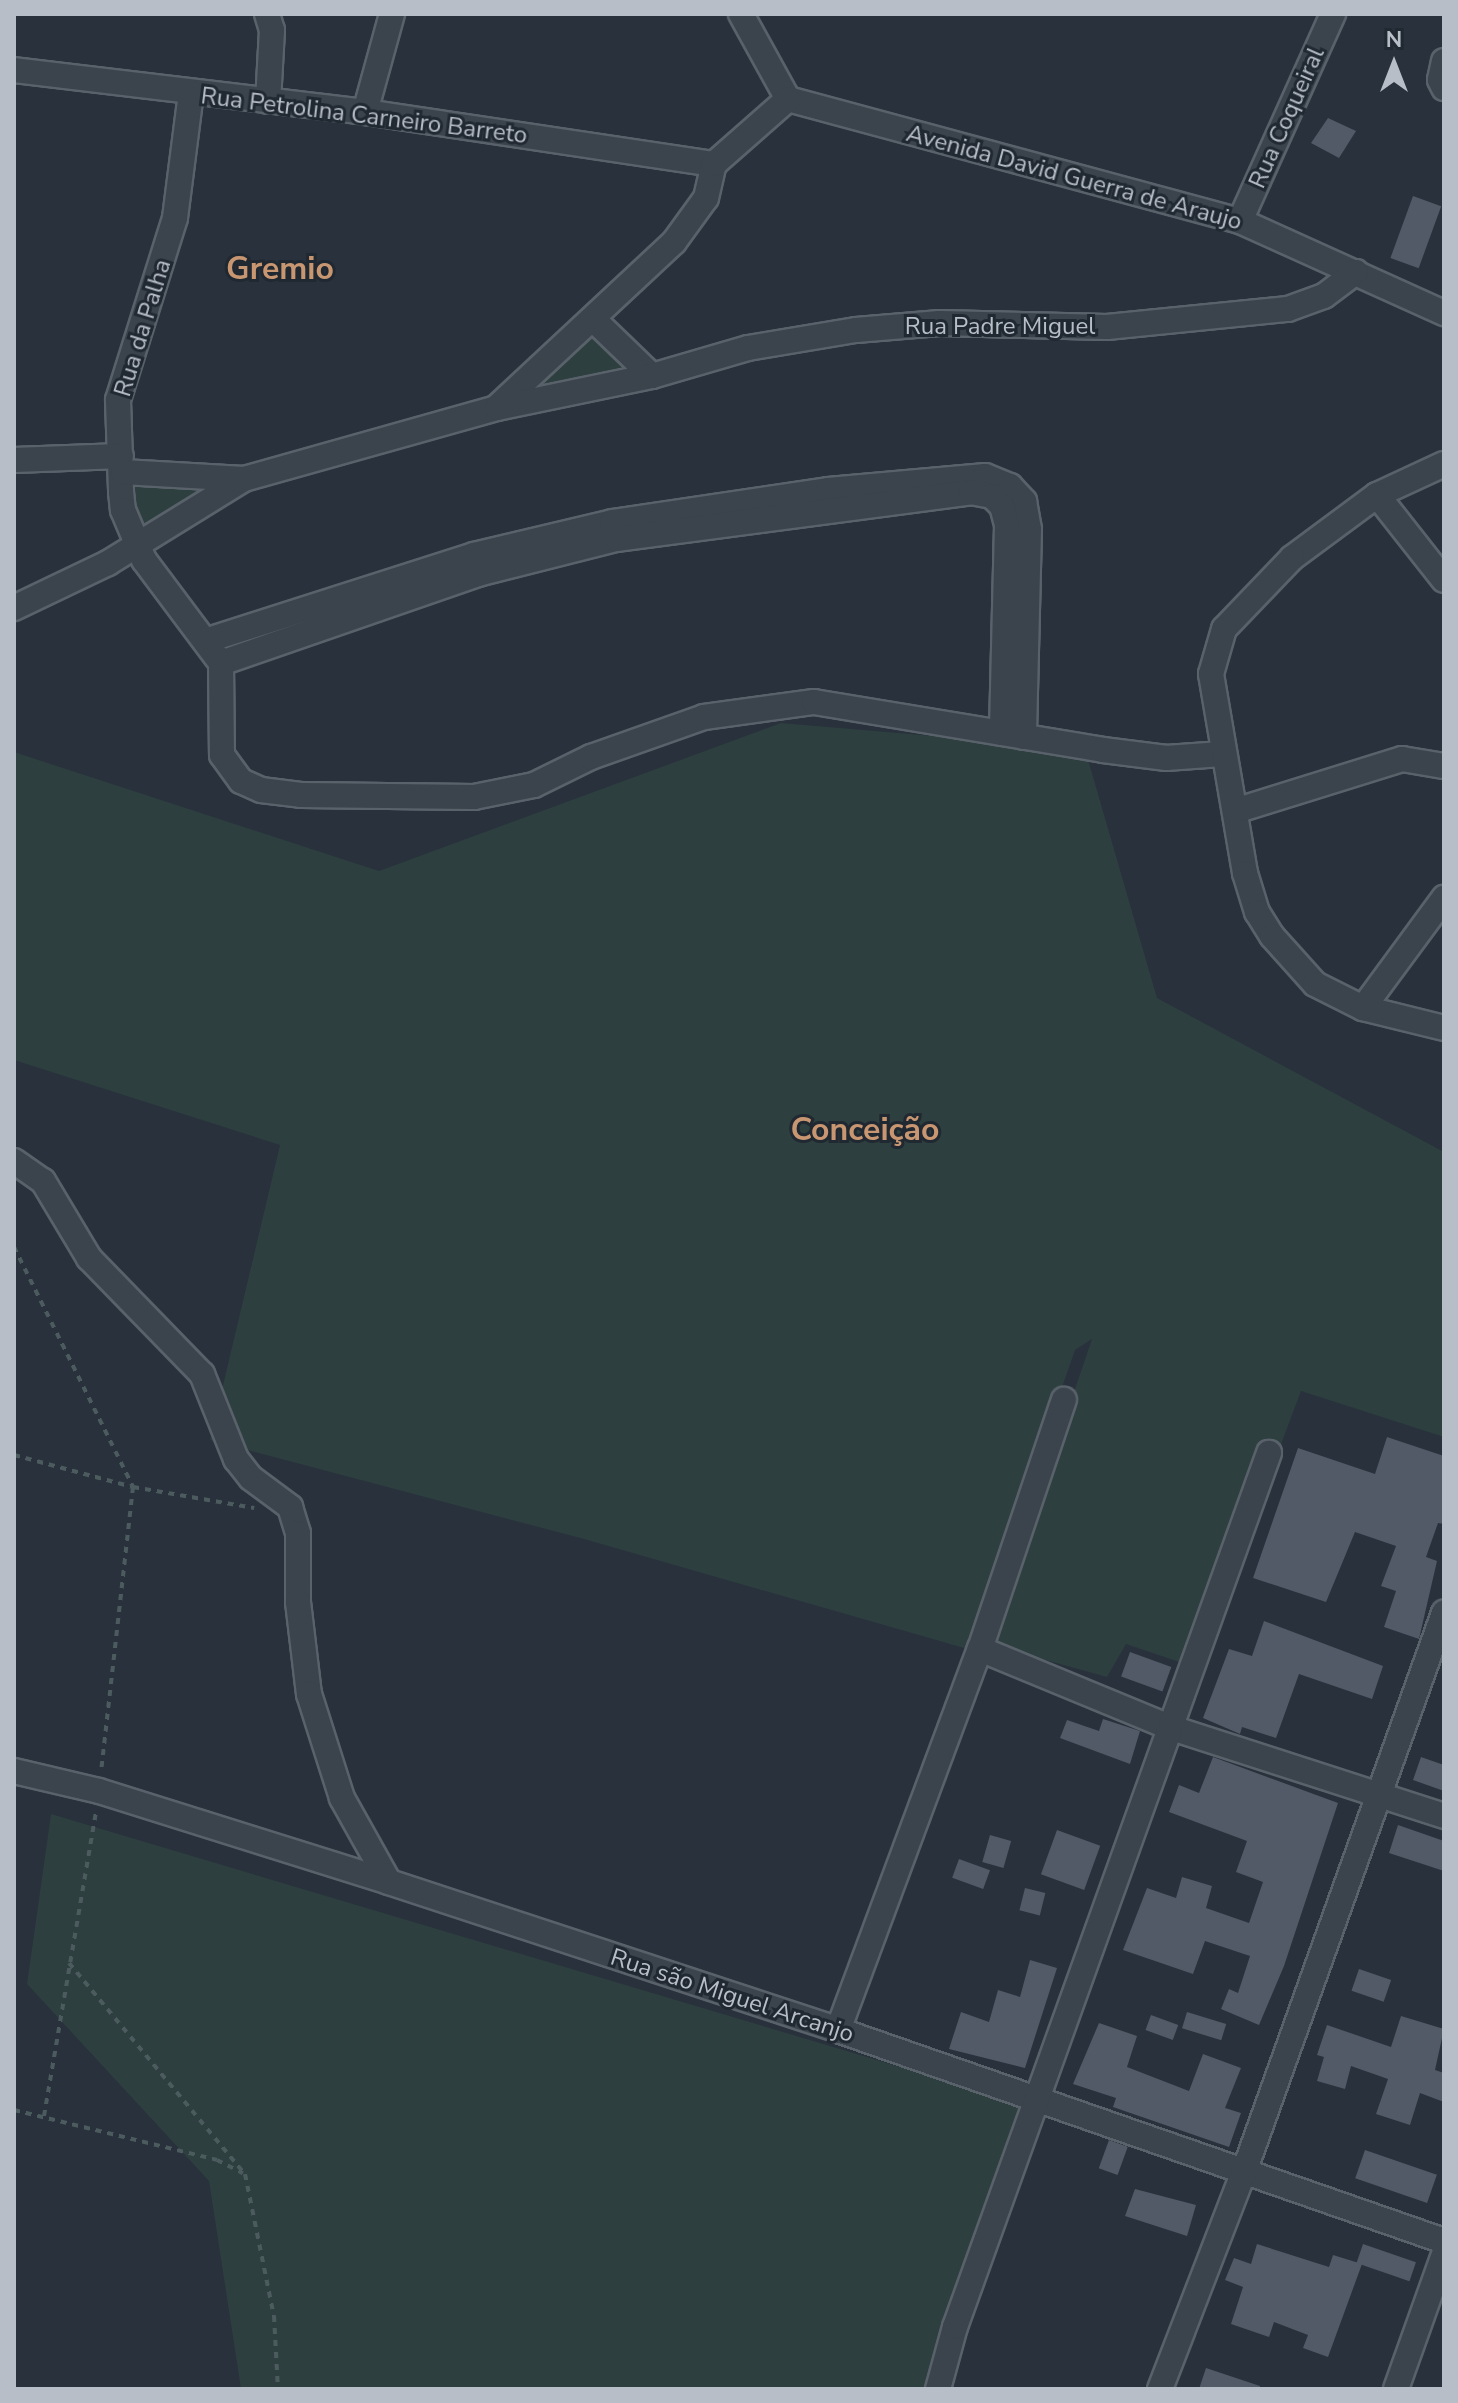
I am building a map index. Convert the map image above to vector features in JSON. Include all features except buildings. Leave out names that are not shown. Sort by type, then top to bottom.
[{"type":"street","points":[[267,14],[272,30],[268,101]]},
{"type":"street","points":[[365,112],[392,14]]},
{"type":"street","points":[[497,408],[674,242],[706,198],[714,164],[788,99],[741,14]]},
{"type":"street","name":"Rua Coqueiral","points":[[1240,221],[1333,14]]},
{"type":"street","points":[[1444,61],[1440,80],[1444,88]]},
{"type":"street","name":"Rua Petrolina Carneiro Barreto","points":[[14,70],[90,75],[191,93],[365,112],[714,164]]},
{"type":"street","name":"Rua da Palha","points":[[191,93],[175,218],[118,400],[123,510],[140,553],[208,640],[221,663]]},
{"type":"street","name":"Avenida David Guerra de Araujo","points":[[788,99],[1240,221],[1444,313]]},
{"type":"street","name":"Rua Padre Miguel","points":[[244,479],[497,408],[652,376],[748,348],[856,330],[940,323],[1107,327],[1288,309],[1312,303],[1356,272]]},
{"type":"street","points":[[593,319],[652,376]]},
{"type":"street","points":[[14,460],[122,464],[244,479]]},
{"type":"street","points":[[1444,464],[1377,495],[1292,558],[1224,629],[1211,674],[1222,754],[1257,912],[1305,975],[1363,1008],[1444,1028]]},
{"type":"street","points":[[208,640],[474,555],[612,522],[828,490],[985,476],[1010,486],[1024,501],[1029,529],[1013,735]]},
{"type":"street","points":[[14,608],[140,553],[244,479]]},
{"type":"street","points":[[1013,735],[1007,525],[1002,506],[992,496],[971,492],[616,539],[478,574],[221,663],[222,755],[230,770],[261,790],[301,795],[415,799],[474,797],[534,785],[591,757],[704,717],[768,705],[814,702],[1013,735],[1166,758],[1222,754]]},
{"type":"street","points":[[1377,495],[1444,580]]},
{"type":"street","points":[[1235,811],[1402,759],[1444,766]]},
{"type":"street","points":[[1363,1008],[1444,898]]},
{"type":"street","points":[[14,1161],[43,1181],[89,1258],[202,1374],[236,1459],[251,1478],[287,1502],[294,1515],[309,1694],[342,1798],[389,1882]]},
{"type":"street","points":[[838,2030],[980,1649],[1064,1400]]},
{"type":"street","points":[[938,2389],[955,2327],[1040,2100],[1269,1453]]},
{"type":"street","points":[[1160,2389],[1245,2169],[1444,1613]]},
{"type":"street","points":[[980,1649],[1172,1728],[1444,1816]]},
{"type":"street","name":"Rua são Miguel Arcanjo","points":[[14,1771],[99,1791],[389,1882],[838,2030],[1245,2169],[1444,2241]]},
{"type":"street","points":[[1396,2389],[1444,2254]]},
{"type":"path","points":[[14,1247],[133,1487],[99,1791],[44,2116]]},
{"type":"path","points":[[14,1455],[133,1487],[294,1515]]},
{"type":"path","points":[[69,1962],[245,2174],[274,2316],[278,2389]]},
{"type":"path","points":[[14,2110],[217,2160],[245,2174]]},
{"type":"shaded area","points":[[597,307],[645,373],[506,407]]},
{"type":"shaded area","points":[[126,476],[225,482],[141,537]]},
{"type":"shaded area","points":[[781,723],[1085,749],[1157,998],[1444,1152],[1444,1437],[1301,1391],[1197,1668],[1126,1644],[1107,1677],[988,1644],[1092,1339],[1075,1350],[971,1650],[584,1539],[210,1440],[280,1145],[14,1060],[14,752],[379,871]]},
{"type":"shaded area","points":[[51,1814],[1045,2110],[943,2389],[241,2389],[209,2181],[27,1984]]},
{"type":"district","name":"Gremio","points":[[280,269]]},
{"type":"district","name":"Conceição","points":[[865,1130]]}]
